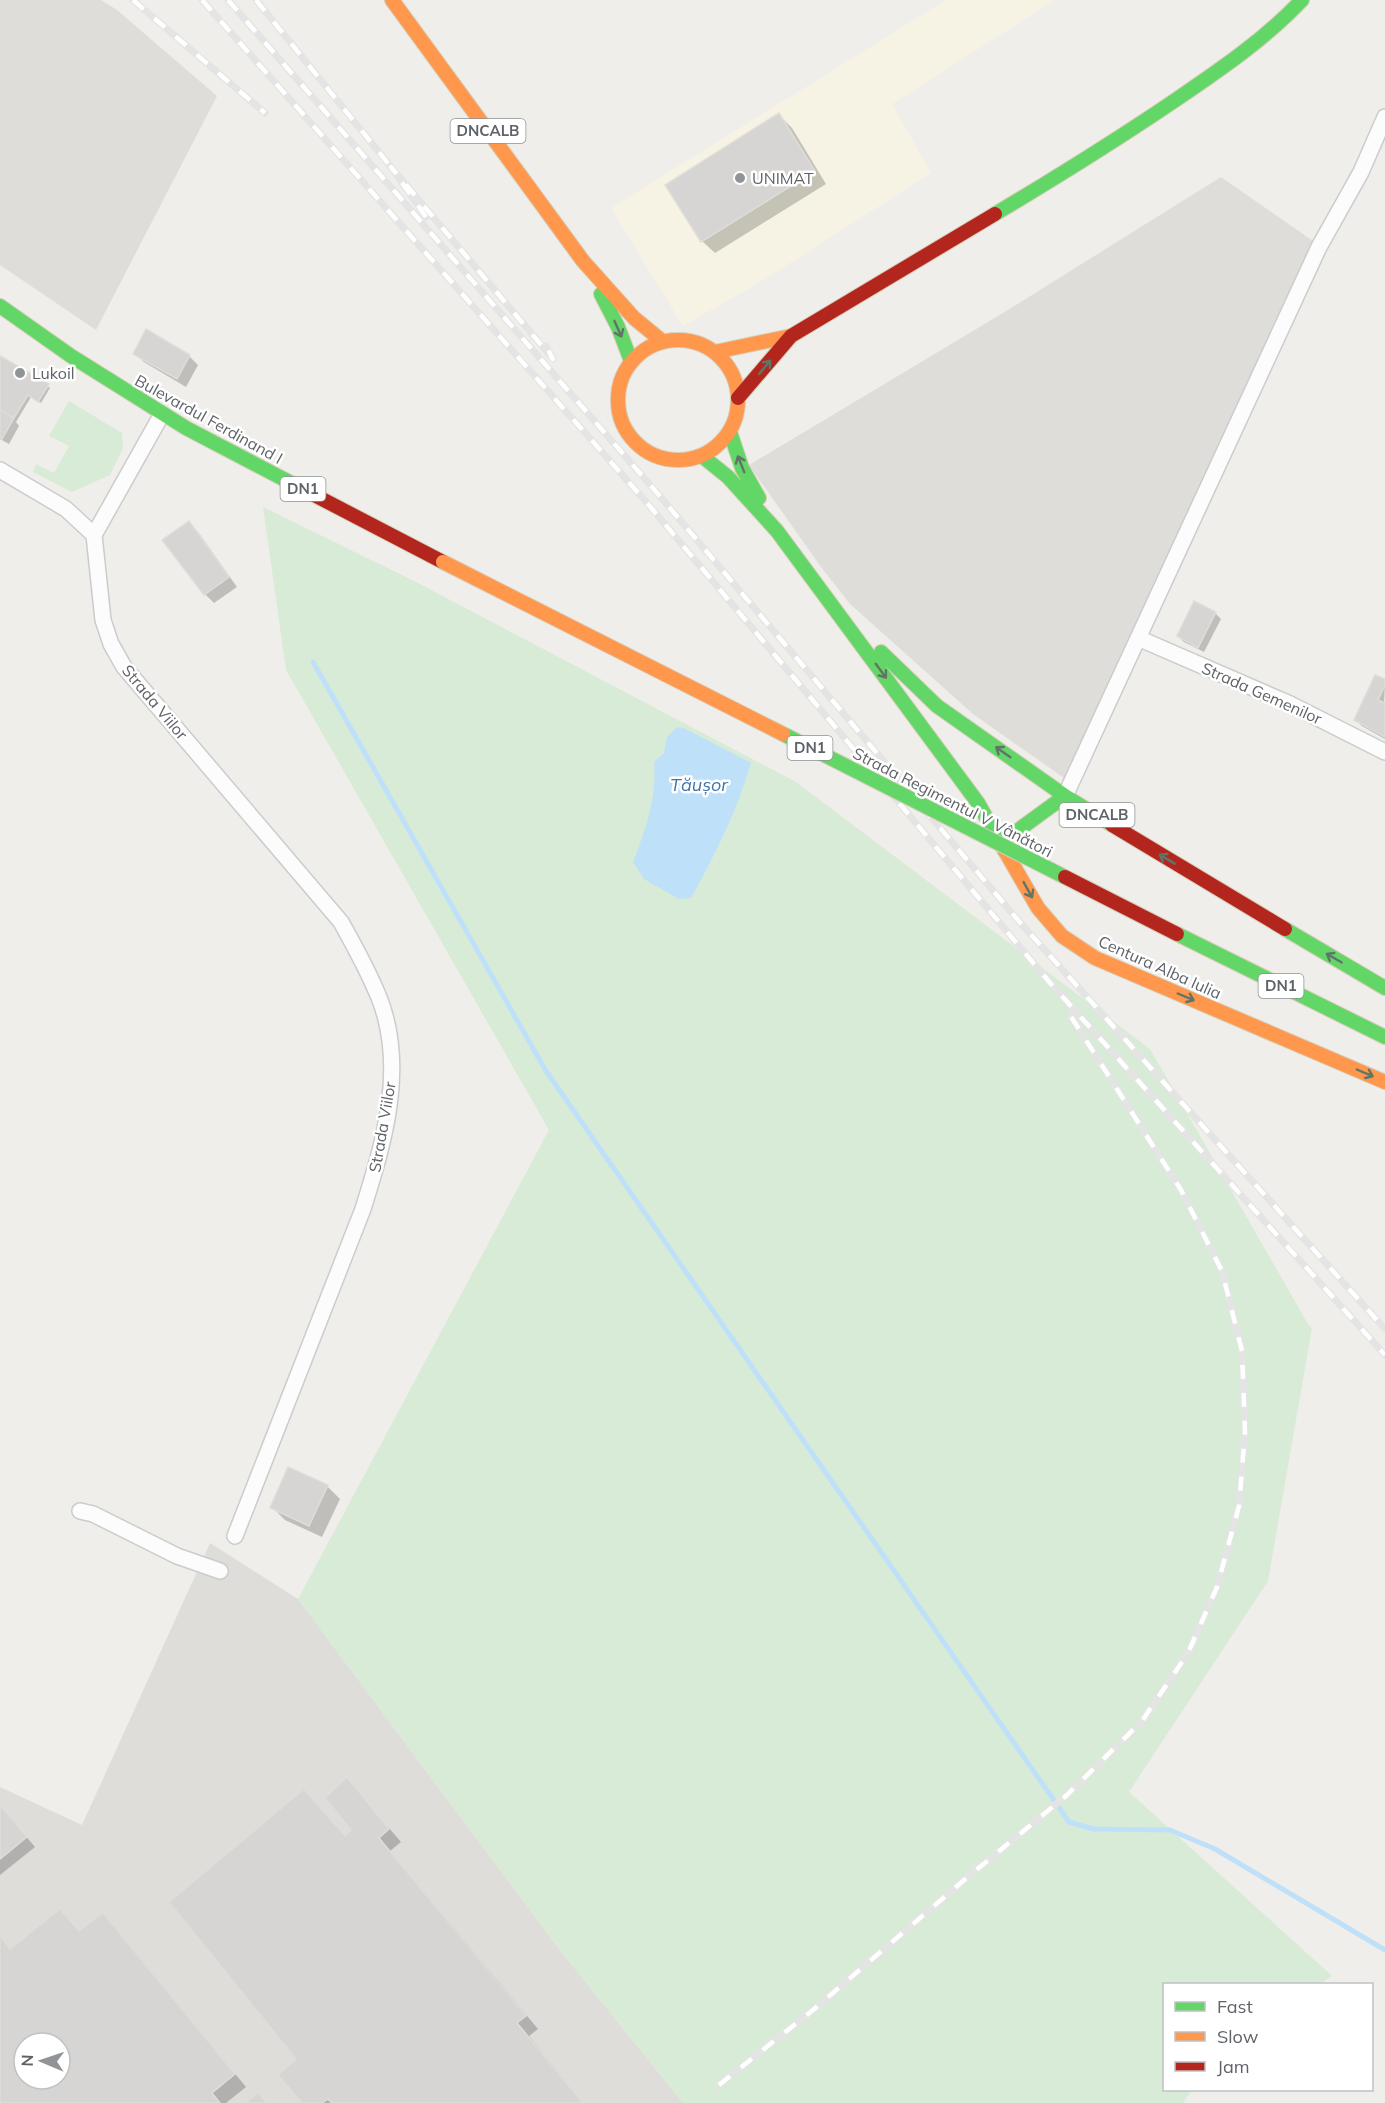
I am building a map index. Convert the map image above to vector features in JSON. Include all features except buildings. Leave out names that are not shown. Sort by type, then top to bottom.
[{"type":"main road","name":"DNCALB","points":[[393,0],[583,261],[634,318],[662,341]]},
{"type":"main road","points":[[738,398],[791,336],[1108,146],[1235,60],[1288,15],[1302,0]]},
{"type":"main road","name":"DNCALB","points":[[583,261],[618,327],[631,361]]},
{"type":"main road","name":"Bulevardul Ferdinand I","points":[[0,306],[70,356],[162,414],[443,562]]},
{"type":"main road","points":[[715,352],[791,336]]},
{"type":"main road","points":[[681,339],[699,343],[715,352],[727,365],[735,381],[738,398],[737,416],[730,432],[717,446],[702,456],[682,461],[662,459],[644,451],[629,436],[620,418],[617,399],[621,379],[631,361],[645,349],[662,341],[681,339]]},
{"type":"main road","name":"Centura Alba Iulia","points":[[730,432],[742,468],[777,531]]},
{"type":"main road","name":"Centura Alba Iulia","points":[[702,456],[728,477],[777,531],[978,804],[1038,908],[1062,936],[1095,958],[1385,1082]]},
{"type":"main road","name":"Strada Regimentul V Vânători","points":[[443,562],[1385,1037]]},
{"type":"main road","name":"Centura Alba Iulia","points":[[834,607],[937,706],[1065,796],[1155,852],[1385,987]]},
{"type":"main road","points":[[1002,842],[1065,796]]},
{"type":"street","points":[[1065,796],[1319,247],[1360,171],[1385,117]]},
{"type":"street","points":[[0,470],[66,509],[94,535],[162,414]]},
{"type":"street","name":"Strada Viilor","points":[[94,535],[102,620],[111,644],[124,667],[341,922],[363,961],[380,1002],[390,1041],[392,1090],[380,1155],[363,1209],[235,1536]]},
{"type":"street","name":"Strada Gemenilor","points":[[1138,638],[1290,704],[1385,752]]},
{"type":"street","points":[[80,1511],[93,1514],[177,1556],[220,1572]]},
{"type":"shaded area","points":[[0,0],[101,0],[117,10],[217,96],[96,330],[0,265]]},
{"type":"shaded area","name":"UNIMAT","points":[[946,0],[1055,0],[892,104],[931,173],[760,282],[683,326],[611,208]]},
{"type":"shaded area","points":[[1221,177],[1313,241],[1064,778],[973,714],[850,604],[749,465],[1003,313]]},
{"type":"shaded area","points":[[210,1543],[298,1599],[559,1949],[683,2103],[0,2103],[0,1787],[82,1825]]},
{"type":"green space","points":[[69,401],[122,433],[123,448],[110,475],[72,492],[33,472],[36,464],[54,473],[69,446],[49,436]]},
{"type":"green space","points":[[263,507],[416,582],[796,782],[1150,1049],[1312,1328],[1268,1581],[1129,1792],[1332,1976],[1322,1983],[1163,1983],[1163,2091],[1191,2091],[1183,2103],[683,2103],[559,1949],[298,1599],[549,1130],[286,670]]},
{"type":"water","name":"Tăușor","points":[[677,727],[684,728],[751,763],[732,815],[709,866],[691,898],[679,899],[644,879],[633,862],[652,800],[654,762],[664,753],[667,737]]},
{"type":"waterway","points":[[313,662],[546,1071],[1069,1822],[1093,1829],[1170,1830],[1215,1849],[1385,1950]]},
{"type":"railway","points":[[133,0],[265,113]]},
{"type":"railway","points":[[202,0],[648,504],[1051,984],[1385,1355]]},
{"type":"railway","points":[[228,0],[658,494],[1017,919],[1385,1329]]},
{"type":"railway","points":[[256,0],[391,167]]},
{"type":"railway","points":[[426,217],[391,167],[553,359],[546,346]]},
{"type":"railway","points":[[719,2085],[813,2010],[1067,1795],[1142,1721],[1188,1653],[1217,1587],[1239,1506],[1245,1432],[1242,1351],[1222,1271],[1181,1190],[1070,1015]]},
{"type":"traffic: fast","points":[[995,214],[1110,143],[1210,76],[1258,41],[1302,0]]},
{"type":"traffic: fast","points":[[601,294],[618,327],[631,361]]},
{"type":"traffic: fast","points":[[0,306],[71,356],[186,428],[295,485]]},
{"type":"traffic: fast","points":[[730,432],[742,468],[759,498]]},
{"type":"traffic: fast","points":[[702,456],[728,477],[777,531],[978,803],[1005,851]]},
{"type":"traffic: fast","points":[[881,652],[937,706],[1065,796],[1112,825]]},
{"type":"traffic: fast","points":[[783,734],[1065,877]]},
{"type":"traffic: fast","points":[[1002,842],[1065,796]]},
{"type":"traffic: fast","points":[[1285,929],[1385,988]]},
{"type":"traffic: fast","points":[[1177,934],[1385,1037]]},
{"type":"traffic: slow","points":[[392,0],[583,261],[634,318],[662,341]]},
{"type":"traffic: slow","points":[[715,352],[791,336]]},
{"type":"traffic: slow","points":[[678,340],[701,344],[721,357],[734,377],[738,400],[734,423],[721,443],[701,456],[678,460],[655,456],[635,443],[622,423],[618,400],[622,377],[635,357],[655,344],[678,340]]},
{"type":"traffic: slow","points":[[443,562],[783,734]]},
{"type":"traffic: slow","points":[[1005,851],[1038,908],[1062,936],[1095,958],[1385,1082]]},
{"type":"traffic: jam","points":[[738,398],[791,336],[995,214]]},
{"type":"traffic: jam","points":[[295,485],[443,562]]},
{"type":"traffic: jam","points":[[1112,825],[1285,929]]},
{"type":"traffic: jam","points":[[1065,877],[1177,934]]},
{"type":"place","name":"UNIMAT","points":[[740,178]]},
{"type":"place","name":"Lukoil","points":[[20,373]]}]
